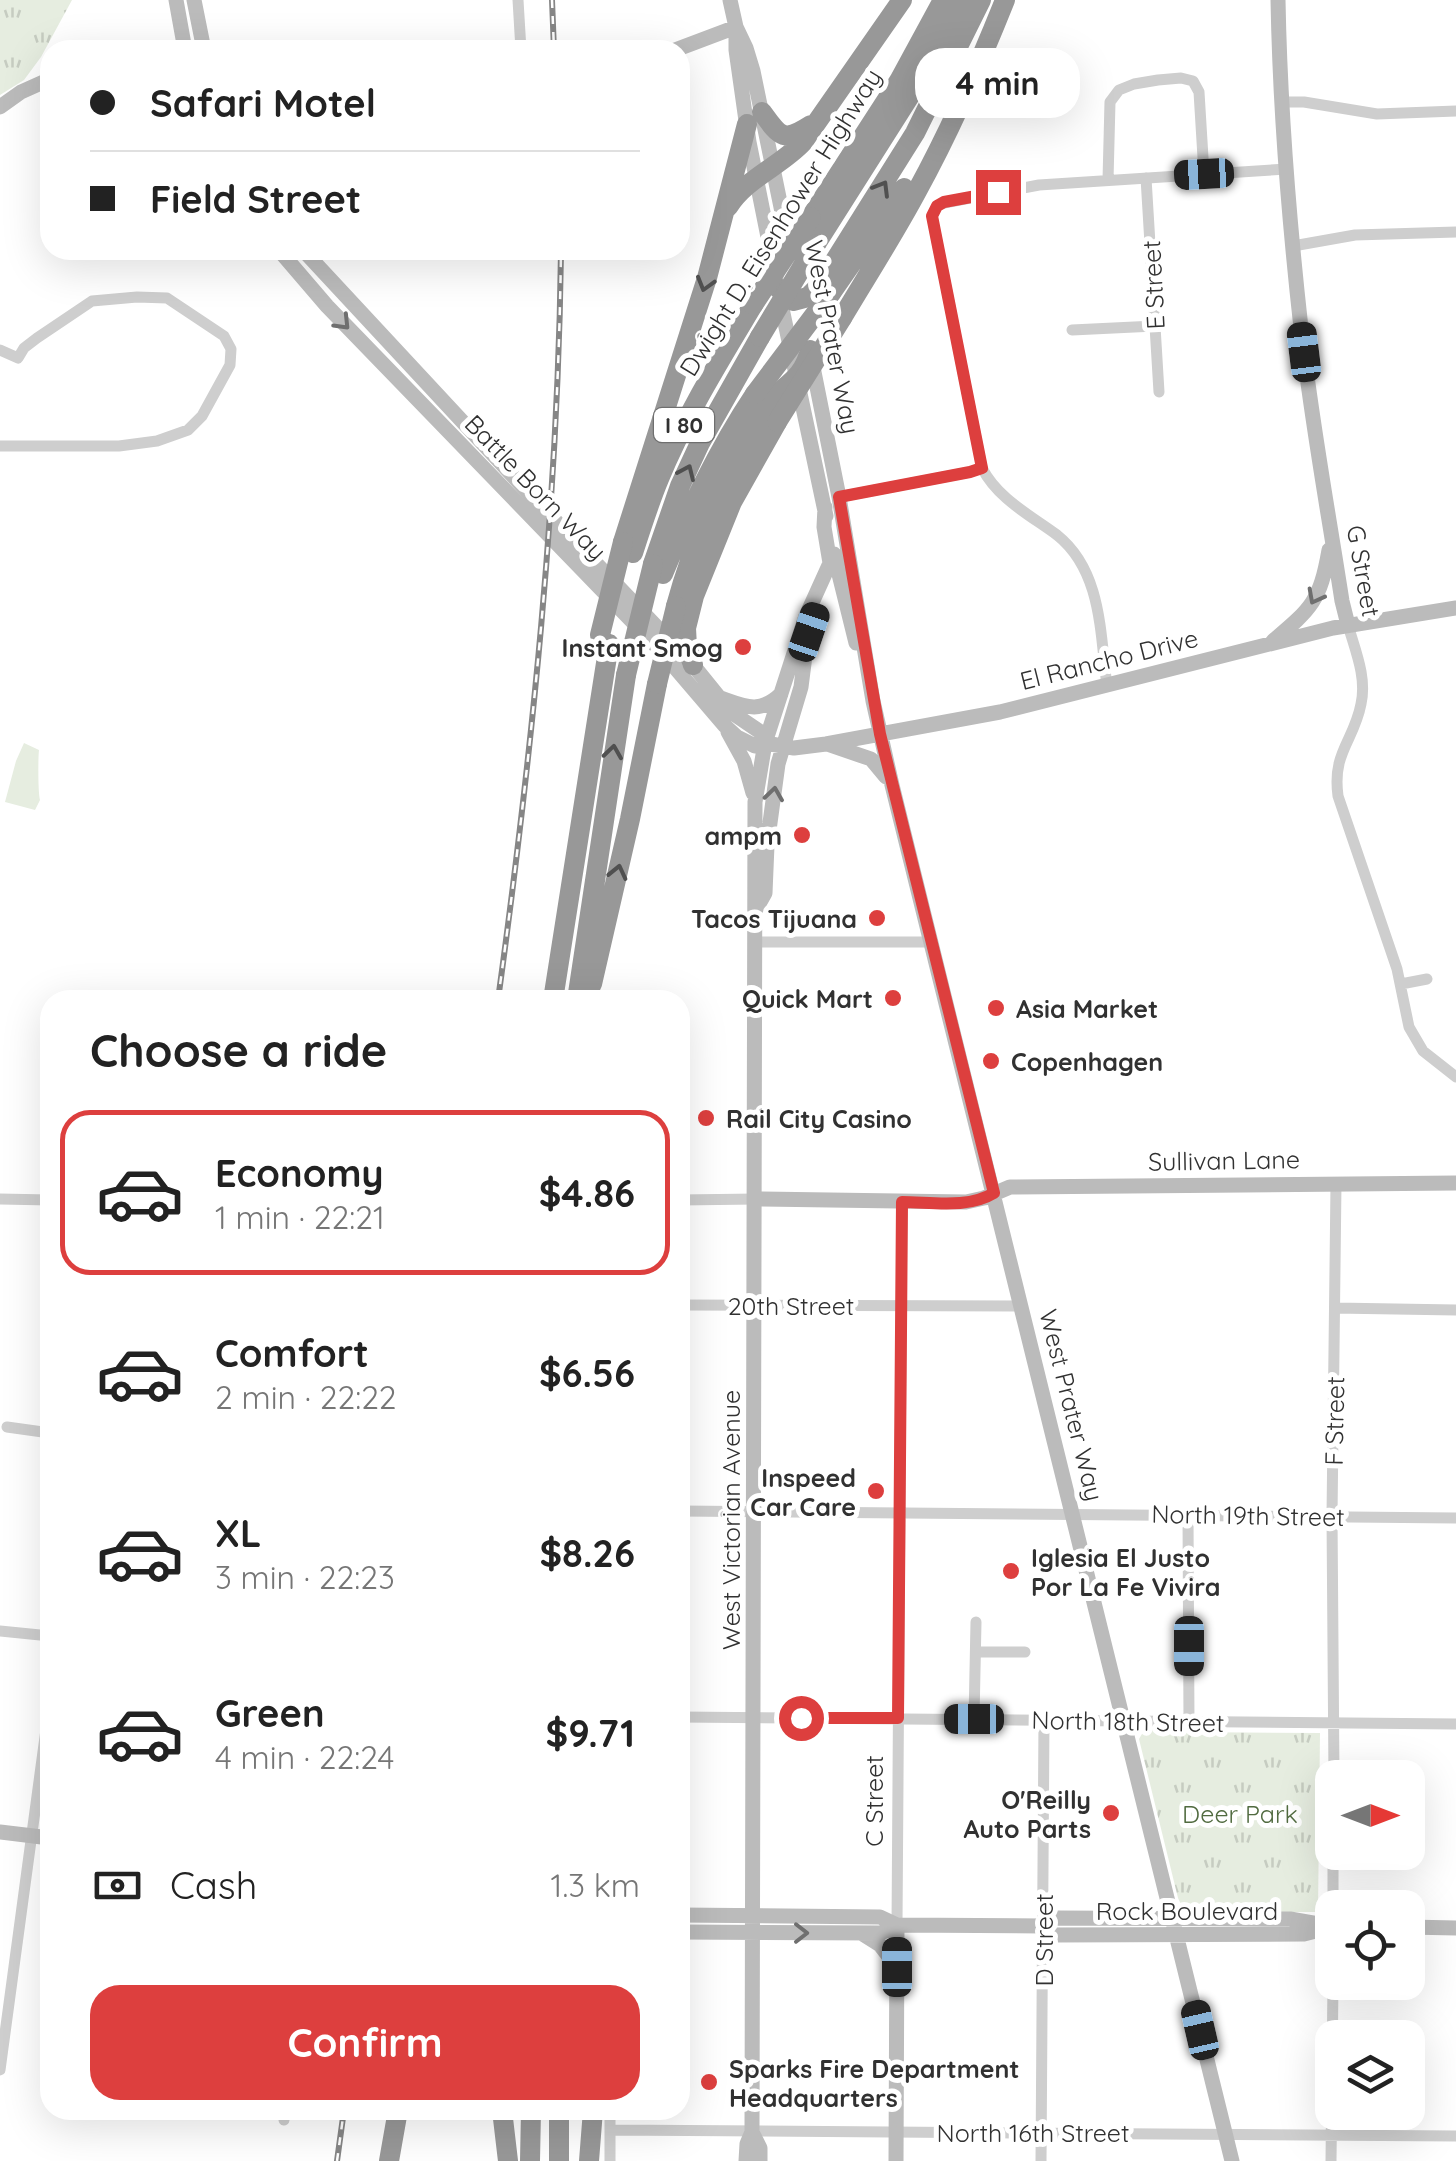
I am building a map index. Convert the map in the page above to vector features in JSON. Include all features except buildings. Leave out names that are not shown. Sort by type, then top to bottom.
[{"type":"highway","points":[[726,211],[742,189],[794,152],[902,0]]},
{"type":"highway","name":"Dwight D. Eisenhower Highway","points":[[555,990],[604,639],[628,548],[706,384],[898,81],[943,0]]},
{"type":"highway","name":"Dwight D. Eisenhower Highway","points":[[579,990],[626,675],[680,486],[760,337],[920,80],[963,0]]},
{"type":"highway","points":[[778,288],[789,299],[800,300],[808,298],[819,286],[935,96],[981,0]]},
{"type":"highway","points":[[658,569],[722,446],[755,394],[882,222],[920,162],[1004,0]]},
{"type":"highway","points":[[693,665],[686,647],[686,628],[694,596],[732,502],[915,194],[980,64],[1004,0]]},
{"type":"highway","points":[[628,548],[754,118],[786,136],[797,135],[813,124]]},
{"type":"highway","points":[[590,990],[657,684],[691,557],[707,516],[760,414],[774,396],[796,380],[810,350]]},
{"type":"highway","points":[[751,432],[776,407],[790,405],[803,412]]},
{"type":"highway","points":[[389,2161],[396,2120]]},
{"type":"highway","points":[[503,2120],[508,2161]]},
{"type":"highway","points":[[530,2161],[531,2120]]},
{"type":"highway","points":[[559,2120],[560,2161]]},
{"type":"highway","points":[[588,2161],[592,2120]]},
{"type":"main road","points":[[176,0],[183,40]]},
{"type":"main road","points":[[194,0],[202,40]]},
{"type":"main road","name":"West Prater Way","points":[[730,0],[750,59],[754,118],[765,172],[800,300],[880,734],[1232,2161]]},
{"type":"main road","name":"G Street","points":[[1278,0],[1293,246],[1304,352],[1348,625]]},
{"type":"main road","points":[[690,44],[736,27]]},
{"type":"main road","points":[[0,107],[40,83]]},
{"type":"main road","name":"West Prater Way","points":[[765,172],[778,288],[796,380],[842,592],[856,643],[866,660]]},
{"type":"main road","name":"Battle Born Way","points":[[288,260],[659,650],[724,725],[755,746],[773,745]]},
{"type":"main road","name":"Battle Born Way","points":[[312,260],[693,665],[732,712],[773,745]]},
{"type":"main road","name":"West Victorian Avenue","points":[[746,2161],[752,2132],[755,802],[806,616],[830,563],[824,508]]},
{"type":"main road","points":[[1270,643],[1314,602],[1322,584],[1332,533]]},
{"type":"main road","name":"West Victorian Avenue","points":[[756,909],[764,894],[773,745],[799,696],[804,648],[816,612],[826,600],[842,592],[850,557]]},
{"type":"main road","name":"El Rancho Drive","points":[[773,745],[826,744],[1000,712],[1348,625],[1456,608]]},
{"type":"main road","points":[[720,697],[754,707],[772,703],[782,694]]},
{"type":"main road","points":[[724,725],[744,761],[755,802]]},
{"type":"main road","points":[[826,744],[871,759],[892,785]]},
{"type":"main road","name":"Sullivan Lane","points":[[756,1199],[966,1202],[1010,1187],[1456,1182]]},
{"type":"main road","points":[[0,1832],[40,1837]]},
{"type":"main road","name":"Rock Boulevard","points":[[690,1916],[861,1933],[887,1932],[897,1925]]},
{"type":"main road","name":"Rock Boulevard","points":[[690,1931],[880,1917],[897,1925],[1043,1926],[1055,1918],[1315,1922]]},
{"type":"main road","name":"C Street","points":[[896,2161],[897,1925]]},
{"type":"main road","name":"Rock Boulevard","points":[[1043,1926],[1050,1934],[1178,1936],[1315,1931]]},
{"type":"main road","points":[[1425,1927],[1456,1928]]},
{"type":"main road","points":[[861,1933],[880,1945],[897,1967]]},
{"type":"main road","name":"West Victorian Avenue","points":[[752,2132],[760,2148],[760,2161]]},
{"type":"street","points":[[518,0],[520,40]]},
{"type":"street","points":[[1108,180],[1110,102],[1119,90],[1134,84],[1181,78],[1194,83],[1199,92],[1204,174]]},
{"type":"street","points":[[1283,102],[1376,114],[1456,111]]},
{"type":"street","points":[[1107,686],[1096,602],[1086,571],[1067,544],[994,488],[982,468],[934,230],[934,210],[944,202],[1038,184],[1288,170]]},
{"type":"street","name":"E Street","points":[[1146,178],[1159,392]]},
{"type":"street","points":[[1293,246],[1355,235],[1456,232]]},
{"type":"street","points":[[0,350],[18,358],[24,348],[92,300],[138,297],[167,298],[224,336],[231,349],[230,365],[202,416],[188,430],[157,441],[119,446],[0,446]]},
{"type":"street","points":[[1072,330],[1155,326]]},
{"type":"street","points":[[839,497],[982,468]]},
{"type":"street","name":"G Street","points":[[1348,625],[1363,692],[1357,721],[1339,758],[1338,796],[1401,984],[1409,1027],[1433,1061],[1456,1078]]},
{"type":"street","points":[[756,942],[932,942]]},
{"type":"street","points":[[1401,984],[1427,979]]},
{"type":"street","name":"F Street","points":[[1334,1760],[1336,1184]]},
{"type":"street","points":[[0,1199],[40,1200]]},
{"type":"street","points":[[690,1200],[756,1199]]},
{"type":"street","name":"C Street","points":[[897,1925],[902,1202]]},
{"type":"street","name":"20th Street","points":[[690,1305],[1022,1306]]},
{"type":"street","points":[[1335,1308],[1456,1310]]},
{"type":"street","points":[[8,1427],[40,1432]]},
{"type":"street","name":"North 19th Street","points":[[690,1511],[1456,1518]]},
{"type":"street","points":[[1188,1514],[1190,1723]]},
{"type":"street","points":[[974,1719],[976,1622]]},
{"type":"street","points":[[0,1630],[40,1635]]},
{"type":"street","points":[[976,1652],[1025,1652]]},
{"type":"street","name":"North 18th Street","points":[[690,1717],[1456,1724]]},
{"type":"street","name":"D Street","points":[[1041,2161],[1044,1720]]},
{"type":"street","points":[[0,2070],[2,2041],[40,1847]]},
{"type":"street","points":[[1331,2161],[1333,2000]]},
{"type":"street","points":[[610,2120],[610,2161]]},
{"type":"street","name":"North 16th Street","points":[[610,2130],[1456,2136]]},
{"type":"green space","points":[[0,0],[72,0],[50,40],[40,40],[40,58],[24,80],[0,95]]},
{"type":"green space","points":[[24,743],[39,750],[40,800],[35,810],[5,802]]},
{"type":"green space","name":"Deer Park","points":[[1174,1724],[1185,1732],[1320,1733],[1320,1760],[1315,1760],[1315,1870],[1318,1870],[1315,1912],[1183,1909],[1139,1739],[1147,1725]]},
{"type":"railway","points":[[552,0],[554,40]]},
{"type":"railway","points":[[499,990],[522,813],[549,532],[561,260]]},
{"type":"railway","points":[[337,2161],[343,2120]]},
{"type":"place","name":"Instant Smog","points":[[743,647]]},
{"type":"place","name":"ampm","points":[[802,835]]},
{"type":"place","name":"Tacos Tijuana","points":[[877,918]]},
{"type":"place","name":"Quick Mart","points":[[893,998]]},
{"type":"place","name":"Asia Market","points":[[996,1008]]},
{"type":"place","name":"Copenhagen","points":[[991,1061]]},
{"type":"place","name":"Rail City Casino","points":[[706,1118]]},
{"type":"place","name":"Inspeed Car Care","points":[[876,1491]]},
{"type":"place","name":"Iglesia El Justo Por La Fe Vivira","points":[[1011,1571]]},
{"type":"place","name":"O'Reilly Auto Parts","points":[[1111,1813]]},
{"type":"place","name":"Sparks Fire Department Headquarters","points":[[709,2082]]},
{"type":"route","points":[[801,1718],[898,1718],[902,1202],[966,1202],[994,1193],[880,734],[839,497],[982,468],[932,216],[944,202],[998,192]]}]
